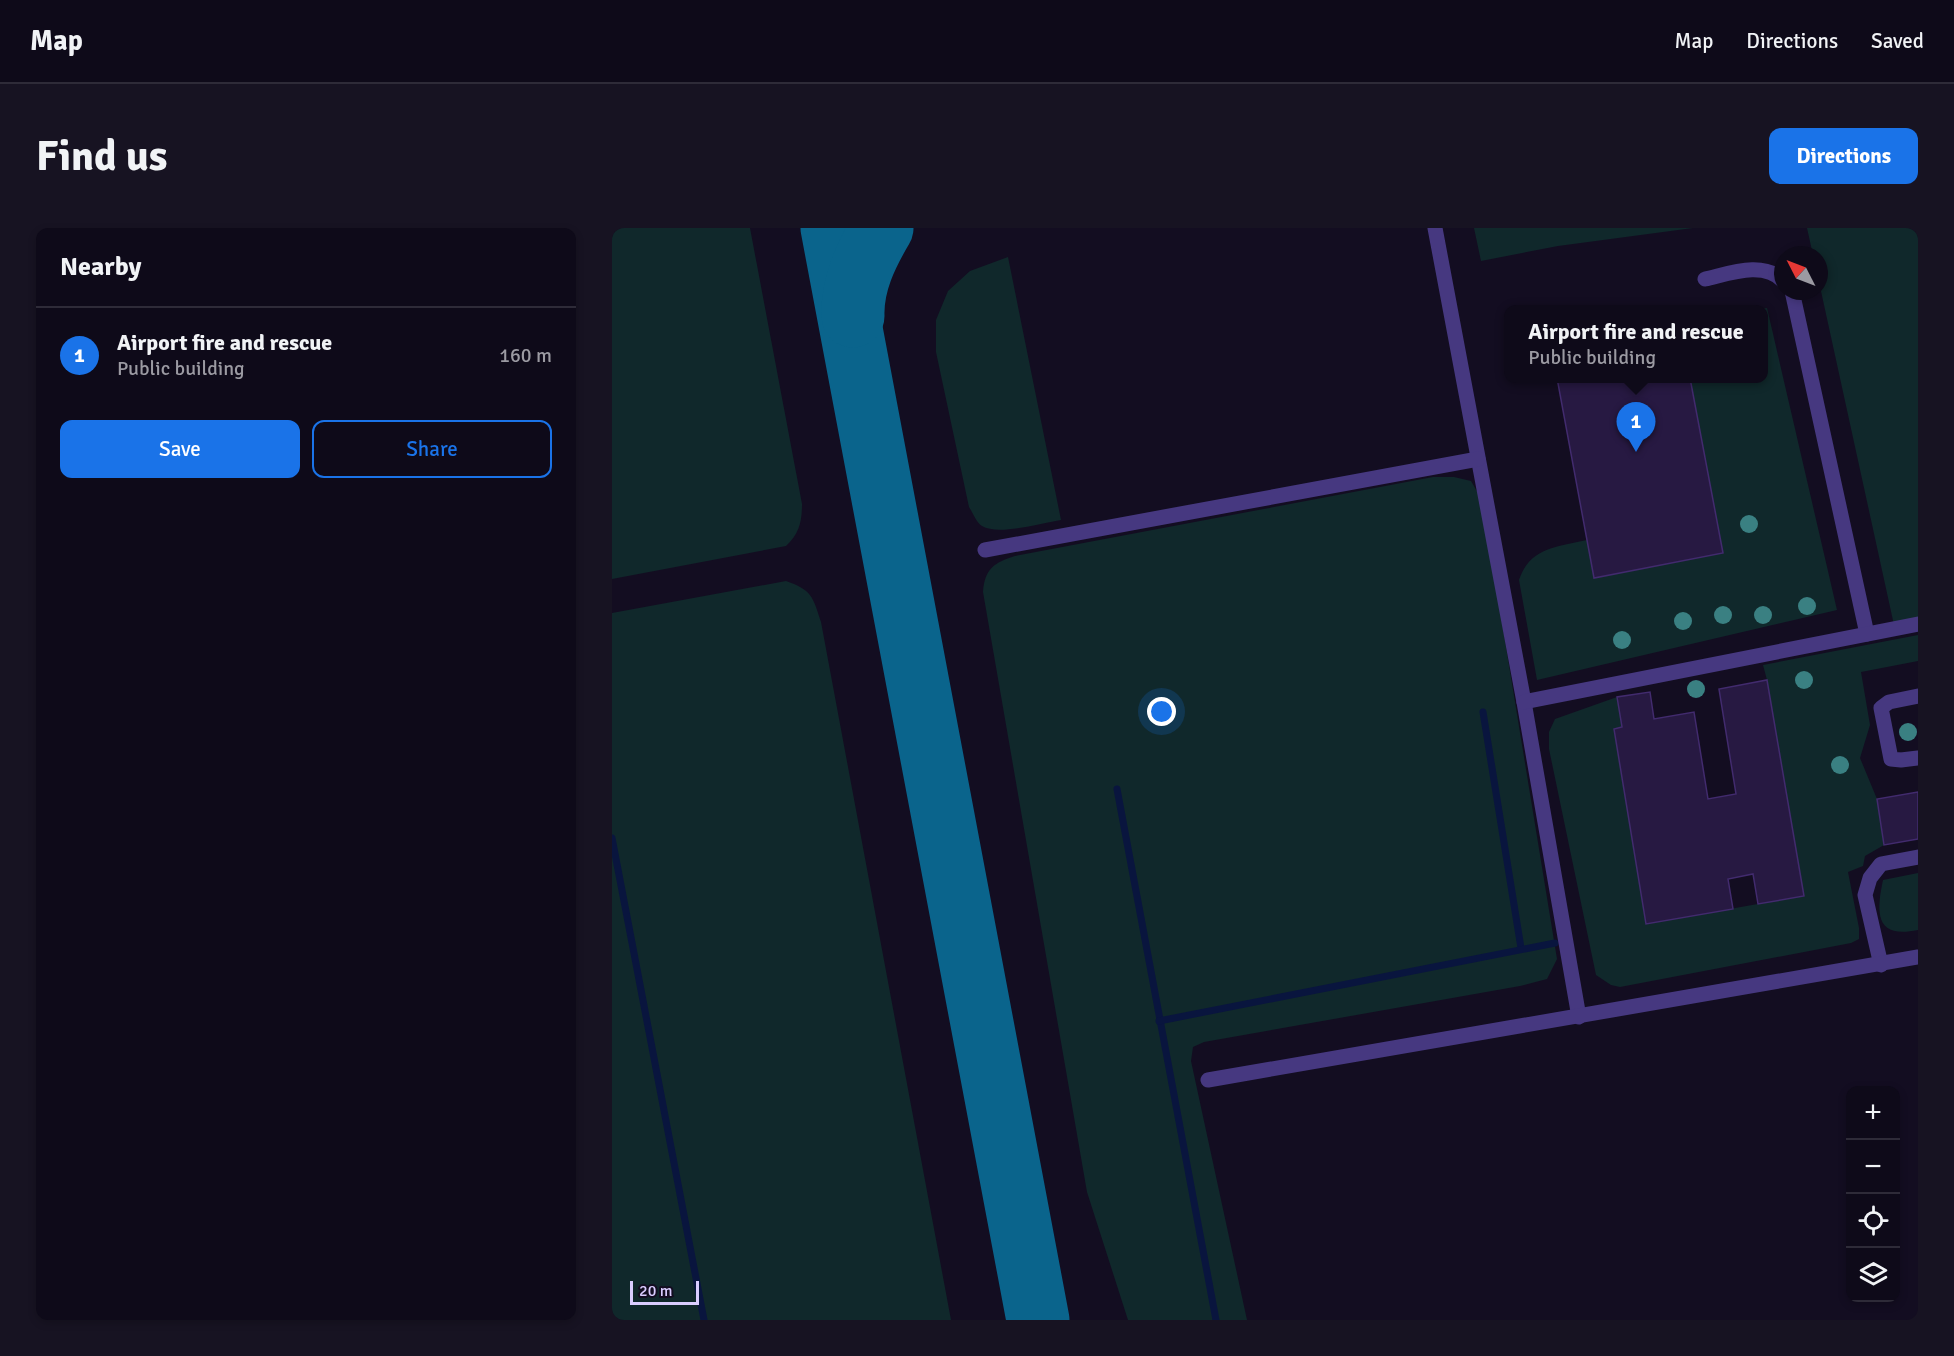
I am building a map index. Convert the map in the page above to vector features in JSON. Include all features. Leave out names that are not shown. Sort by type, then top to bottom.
[{"type":"lane","points":[[1435,228],[1524,702],[1579,1017]]},
{"type":"lane","points":[[1704,279],[1755,269],[1774,274]]},
{"type":"lane","points":[[1794,300],[1867,634]]},
{"type":"lane","points":[[985,550],[1478,459]]},
{"type":"lane","points":[[1524,702],[1918,624]]},
{"type":"lane","points":[[1918,696],[1889,702],[1881,708],[1892,759],[1918,758]]},
{"type":"lane","points":[[1881,964],[1865,895],[1869,878],[1881,864],[1918,857]]},
{"type":"lane","points":[[1208,1080],[1918,957]]},
{"type":"green space","points":[[612,228],[750,228],[802,504],[799,527],[786,546],[612,579]]},
{"type":"green space","points":[[1474,228],[1693,228],[1558,246],[1481,261]]},
{"type":"green space","points":[[1807,228],[1918,228],[1918,620],[1894,625],[1823,300],[1828,300],[1828,246],[1811,246]]},
{"type":"green space","points":[[1008,257],[1061,520],[998,530],[982,526],[969,507],[936,352],[936,320],[948,291],[970,271]]},
{"type":"green space","points":[[1768,312],[1837,610],[1537,680],[1519,580],[1524,569],[1537,555],[1555,547],[1587,540],[1595,578],[1722,553],[1691,383],[1768,383]]},
{"type":"green space","points":[[1433,477],[1454,477],[1471,481],[1482,500],[1557,959],[1547,979],[1520,986],[1204,1042],[1193,1047],[1191,1061],[1247,1320],[1128,1320],[1087,1192],[983,592],[986,577],[996,564],[1015,556]]},
{"type":"green space","points":[[786,581],[806,591],[816,606],[821,622],[951,1320],[612,1320],[612,613]]},
{"type":"green space","points":[[1918,635],[1918,661],[1861,672],[1870,725],[1860,758],[1877,799],[1884,845],[1865,856],[1863,866],[1848,872],[1859,939],[1851,943],[1620,987],[1611,985],[1596,975],[1549,749],[1549,732],[1555,719],[1617,697],[1622,727],[1614,729],[1646,924],[1803,896],[1763,665]]},
{"type":"green space","points":[[1918,873],[1918,930],[1893,931],[1886,927],[1880,913],[1879,903],[1883,880]]},
{"type":"building","points":[[1558,383],[1691,383],[1723,553],[1594,578]]},
{"type":"building","points":[[1767,680],[1804,896],[1758,904],[1753,874],[1728,879],[1733,909],[1646,924],[1614,729],[1622,727],[1617,697],[1650,692],[1654,719],[1694,712],[1708,799],[1736,794],[1719,689]]},
{"type":"building","points":[[1918,792],[1918,839],[1884,845],[1877,799]]},
{"type":"waterway","points":[[1483,712],[1521,948]]},
{"type":"waterway","points":[[1117,789],[1216,1320]]},
{"type":"waterway","points":[[612,838],[704,1320]]},
{"type":"waterway","points":[[1159,1021],[1555,943]]},
{"type":"taxiway","points":[[832,228],[1038,1320]]},
{"type":"taxiway","points":[[853,316],[853,304],[861,270],[882,228]]},
{"type":"place","name":"Airport fire and rescue","points":[[1636,452]]}]
